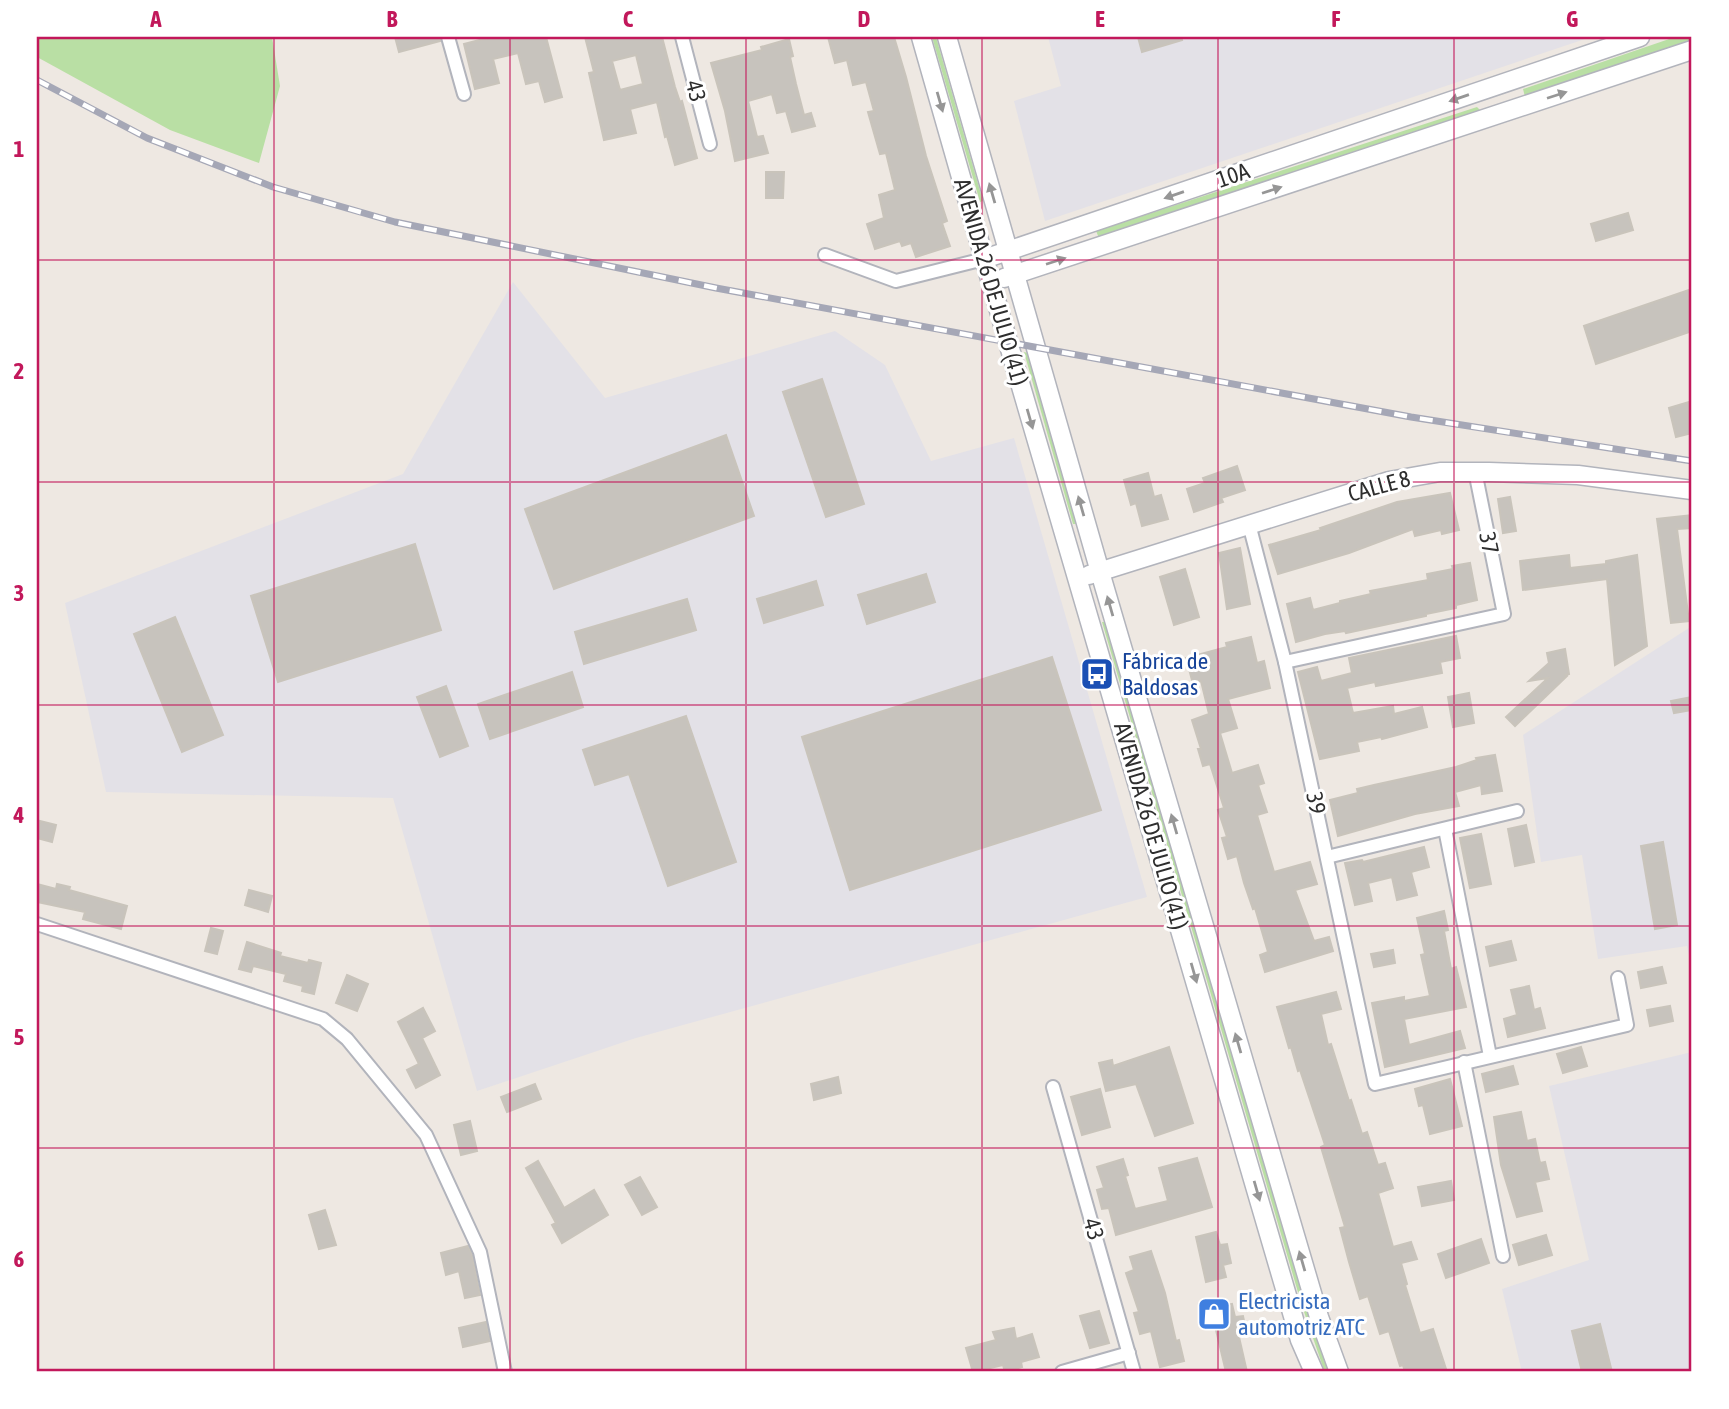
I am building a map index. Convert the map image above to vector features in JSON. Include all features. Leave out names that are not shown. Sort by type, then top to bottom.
[{"type":"main road","name":"AVENIDA 26 DE JULIO (41)","points":[[921,37],[1296,1326],[1314,1372]]},
{"type":"main road","name":"AVENIDA 26 DE JULIO (41)","points":[[947,37],[1100,572],[1319,1317],[1339,1372]]},
{"type":"main road","name":"10A","points":[[984,259],[1640,37]]},
{"type":"main road","name":"10A","points":[[991,282],[1692,50]]},
{"type":"main road","points":[[1501,83],[1511,110]]},
{"type":"main road","name":"CALLE 8","points":[[1077,579],[1389,481],[1440,472],[1578,475],[1692,490]]},
{"type":"street","points":[[448,37],[464,94]]},
{"type":"street","name":"43","points":[[682,37],[710,144]]},
{"type":"street","name":"10A","points":[[825,256],[895,281],[984,259]]},
{"type":"street","name":"37","points":[[1284,662],[1504,614],[1475,471]]},
{"type":"street","name":"39","points":[[1250,524],[1284,662],[1375,1084],[1464,1062]]},
{"type":"street","points":[[1327,857],[1517,811]]},
{"type":"street","points":[[1445,829],[1490,1056]]},
{"type":"street","points":[[37,923],[323,1019],[348,1039],[426,1135],[480,1252],[505,1372]]},
{"type":"street","points":[[1503,1256],[1464,1062],[1627,1026],[1618,978]]},
{"type":"street","name":"43","points":[[1053,1087],[1134,1372]]},
{"type":"street","points":[[1062,1372],[1129,1353]]},
{"type":"shaded area","points":[[1048,37],[1591,37],[1045,221],[1014,101],[1061,86]]},
{"type":"shaded area","points":[[513,282],[605,398],[835,331],[885,365],[931,461],[1014,438],[1147,897],[636,1038],[477,1091],[393,798],[106,792],[65,603],[403,474]]},
{"type":"shaded area","points":[[1692,626],[1692,971],[1687,946],[1598,959],[1582,855],[1541,862],[1523,735]]},
{"type":"shaded area","points":[[1692,1052],[1692,1372],[1522,1372],[1502,1289],[1589,1260],[1549,1086]]},
{"type":"green space","points":[[37,37],[272,37],[280,86],[259,163],[170,130],[37,57]]},
{"type":"green space","points":[[932,37],[936,37],[983,201],[980,202]]},
{"type":"green space","points":[[1675,37],[1692,37],[1692,40],[1525,97],[1523,89]]},
{"type":"green space","points":[[1477,107],[1480,110],[1476,113],[1099,238],[1096,231]]},
{"type":"green space","points":[[1024,352],[1028,353],[1076,524],[1073,524]]},
{"type":"green space","points":[[1102,622],[1105,622],[1313,1330],[1330,1372],[1324,1370],[1302,1306]]},
{"type":"building","points":[[395,37],[439,37],[440,41],[399,52]]},
{"type":"building","points":[[491,37],[546,37],[562,97],[545,102],[539,81],[526,84],[518,53],[493,59],[499,83],[475,89],[464,44]]},
{"type":"building","points":[[585,37],[662,37],[697,158],[675,165],[657,102],[630,109],[636,133],[604,140],[589,73],[594,72]],"holes":[[[636,55],[643,84],[620,90],[612,61]]]},
{"type":"building","points":[[828,37],[894,37],[926,156],[947,221],[942,223],[950,246],[916,257],[911,243],[902,246],[900,241],[875,249],[867,224],[884,218],[879,195],[895,190],[886,153],[880,154],[868,112],[874,111],[866,82],[853,85],[847,60],[835,63]]},
{"type":"building","points":[[1138,37],[1181,37],[1182,40],[1142,52]]},
{"type":"building","points":[[789,39],[793,56],[790,57],[804,115],[811,113],[815,126],[792,132],[786,111],[777,113],[772,94],[748,101],[757,137],[763,136],[768,153],[735,161],[725,111],[711,63],[762,50],[761,47]]},
{"type":"building","points":[[766,172],[784,172],[783,198],[766,198]]},
{"type":"building","points":[[1628,213],[1633,230],[1596,241],[1591,224]]},
{"type":"building","points":[[1692,289],[1692,331],[1596,364],[1584,326]]},
{"type":"building","points":[[822,379],[864,504],[826,517],[783,392]]},
{"type":"building","points":[[1692,401],[1692,433],[1676,437],[1669,408]]},
{"type":"building","points":[[726,435],[754,516],[554,589],[525,509]]},
{"type":"building","points":[[1237,466],[1245,490],[1221,498],[1223,502],[1194,512],[1187,489],[1205,483],[1203,478]]},
{"type":"building","points":[[1148,473],[1154,497],[1161,495],[1168,519],[1142,526],[1136,503],[1131,505],[1124,480]]},
{"type":"building","points":[[1450,493],[1459,530],[1442,534],[1441,530],[1415,536],[1413,529],[1349,553],[1278,574],[1269,545],[1321,530],[1320,528],[1397,502]]},
{"type":"building","points":[[1510,497],[1516,531],[1503,533],[1498,499]]},
{"type":"building","points":[[1692,515],[1692,528],[1677,529],[1689,621],[1671,623],[1657,519]]},
{"type":"building","points":[[415,544],[441,630],[278,682],[251,596]]},
{"type":"building","points":[[1240,548],[1250,604],[1227,609],[1219,553]]},
{"type":"building","points":[[1569,555],[1570,568],[1606,564],[1606,561],[1637,555],[1647,646],[1615,665],[1607,579],[1523,590],[1520,561]]},
{"type":"building","points":[[1470,563],[1477,600],[1426,616],[1346,633],[1325,634],[1296,642],[1287,604],[1310,598],[1313,610],[1371,594],[1370,591],[1428,580],[1427,574]]},
{"type":"building","points":[[1185,569],[1199,617],[1174,625],[1160,577]]},
{"type":"building","points":[[926,574],[935,602],[867,624],[858,595]]},
{"type":"building","points":[[816,581],[823,605],[764,623],[757,599]]},
{"type":"building","points":[[687,599],[696,630],[584,664],[575,632]]},
{"type":"building","points":[[175,617],[223,735],[182,752],[134,634]]},
{"type":"building","points":[[1456,636],[1460,658],[1440,662],[1442,673],[1376,686],[1375,682],[1347,688],[1353,713],[1393,706],[1394,714],[1422,707],[1427,727],[1382,739],[1381,737],[1357,742],[1359,751],[1320,759],[1298,672],[1317,667],[1321,681],[1352,673],[1349,658]]},
{"type":"building","points":[[1251,637],[1257,663],[1264,661],[1270,688],[1228,699],[1237,728],[1220,733],[1232,773],[1258,765],[1264,783],[1258,785],[1267,812],[1257,815],[1274,872],[1310,862],[1317,884],[1295,890],[1314,941],[1329,937],[1333,951],[1265,972],[1260,955],[1268,952],[1255,908],[1253,909],[1237,856],[1228,859],[1222,838],[1227,837],[1218,810],[1224,808],[1210,764],[1203,766],[1198,749],[1201,749],[1192,720],[1209,714],[1201,681],[1193,684],[1186,658],[1227,647],[1226,643]]},
{"type":"building","points":[[1565,649],[1569,674],[1515,726],[1506,717],[1548,678],[1529,681],[1549,663],[1547,653]]},
{"type":"building","points":[[1052,657],[1101,810],[850,890],[802,737]]},
{"type":"building","points":[[572,672],[583,707],[490,739],[478,704]]},
{"type":"building","points":[[446,686],[468,746],[440,757],[417,697]]},
{"type":"building","points":[[1469,693],[1474,723],[1453,727],[1448,697]]},
{"type":"building","points":[[1692,697],[1692,710],[1674,713],[1671,701]]},
{"type":"building","points":[[686,716],[736,862],[668,886],[629,774],[595,785],[583,750]]},
{"type":"building","points":[[1495,755],[1502,791],[1482,794],[1481,785],[1455,792],[1459,806],[1415,814],[1338,836],[1330,800],[1358,793],[1357,789],[1456,767],[1477,760],[1476,758]]},
{"type":"building","points":[[40,821],[56,825],[52,842],[37,838]]},
{"type":"building","points":[[1526,825],[1534,862],[1515,866],[1508,829]]},
{"type":"building","points":[[1481,834],[1491,884],[1470,888],[1460,838]]},
{"type":"building","points":[[1663,842],[1677,925],[1655,929],[1641,846]]},
{"type":"building","points":[[1424,847],[1429,867],[1411,872],[1417,895],[1397,900],[1392,877],[1368,883],[1372,901],[1355,905],[1345,863],[1363,862]]},
{"type":"building","points":[[37,884],[56,889],[57,884],[70,887],[69,890],[127,906],[121,929],[83,919],[85,912],[37,902]]},
{"type":"building","points":[[249,890],[272,896],[268,912],[245,905]]},
{"type":"building","points":[[1444,911],[1448,930],[1444,931],[1451,969],[1456,967],[1466,1007],[1404,1019],[1409,1045],[1460,1031],[1465,1048],[1385,1067],[1372,1003],[1404,997],[1404,1001],[1430,996],[1421,955],[1425,954],[1417,918]]},
{"type":"building","points":[[211,928],[223,931],[217,954],[205,951]]},
{"type":"building","points":[[1511,941],[1516,960],[1490,966],[1486,947]]},
{"type":"building","points":[[247,942],[281,953],[280,956],[308,963],[309,960],[321,963],[314,994],[302,991],[303,986],[284,981],[286,974],[253,966],[251,972],[239,969]]},
{"type":"building","points":[[1393,950],[1395,963],[1374,967],[1371,954]]},
{"type":"building","points":[[1662,967],[1666,983],[1641,988],[1638,972]]},
{"type":"building","points":[[347,975],[368,984],[357,1011],[336,1003]]},
{"type":"building","points":[[1529,986],[1534,1010],[1540,1008],[1545,1028],[1508,1037],[1504,1019],[1517,1015],[1511,990]]},
{"type":"building","points":[[1336,992],[1341,1009],[1321,1014],[1328,1045],[1331,1044],[1362,1134],[1367,1132],[1378,1165],[1385,1163],[1393,1188],[1378,1193],[1393,1247],[1411,1242],[1417,1259],[1401,1263],[1407,1284],[1405,1285],[1420,1333],[1433,1329],[1447,1372],[1405,1372],[1403,1365],[1400,1366],[1389,1331],[1380,1334],[1368,1296],[1360,1299],[1349,1262],[1340,1228],[1345,1227],[1321,1147],[1325,1145],[1300,1070],[1298,1071],[1291,1047],[1289,1048],[1277,1007]]},
{"type":"building","points":[[1670,1006],[1673,1021],[1650,1026],[1647,1010]]},
{"type":"building","points":[[423,1008],[435,1031],[422,1038],[440,1075],[416,1088],[407,1070],[419,1064],[398,1022]]},
{"type":"building","points":[[1169,1047],[1193,1123],[1155,1136],[1136,1084],[1106,1091],[1099,1063],[1112,1060],[1113,1066]]},
{"type":"building","points":[[1581,1047],[1587,1066],[1563,1073],[1557,1054]]},
{"type":"building","points":[[1513,1066],[1518,1084],[1486,1092],[1482,1074]]},
{"type":"building","points":[[838,1077],[841,1093],[814,1100],[811,1084]]},
{"type":"building","points":[[1450,1079],[1462,1126],[1430,1134],[1423,1105],[1419,1106],[1415,1089]]},
{"type":"building","points":[[535,1084],[541,1099],[507,1112],[501,1097]]},
{"type":"building","points":[[1100,1089],[1110,1127],[1082,1135],[1071,1097]]},
{"type":"building","points":[[1521,1112],[1527,1141],[1535,1139],[1540,1163],[1545,1162],[1549,1179],[1535,1182],[1542,1211],[1517,1217],[1501,1165],[1494,1117]]},
{"type":"building","points":[[470,1121],[477,1151],[461,1155],[454,1125]]},
{"type":"building","points":[[1197,1158],[1212,1207],[1116,1235],[1109,1208],[1102,1209],[1097,1190],[1104,1188],[1097,1167],[1123,1159],[1135,1209],[1168,1201],[1159,1168]]},
{"type":"building","points":[[538,1161],[564,1208],[594,1190],[608,1215],[562,1243],[552,1225],[556,1223],[526,1168]]},
{"type":"building","points":[[640,1177],[657,1207],[642,1215],[625,1185]]},
{"type":"building","points":[[1451,1181],[1454,1200],[1422,1206],[1418,1187]]},
{"type":"building","points":[[325,1210],[336,1245],[319,1249],[309,1215]]},
{"type":"building","points":[[1216,1232],[1220,1245],[1227,1244],[1231,1263],[1223,1265],[1226,1277],[1206,1282],[1196,1237]]},
{"type":"building","points":[[1546,1235],[1552,1255],[1519,1265],[1513,1245]]},
{"type":"building","points":[[1481,1239],[1489,1263],[1446,1278],[1438,1254]]},
{"type":"building","points":[[468,1246],[480,1295],[465,1298],[459,1271],[446,1275],[441,1253]]},
{"type":"building","points":[[1151,1251],[1184,1361],[1160,1367],[1151,1331],[1140,1334],[1134,1313],[1139,1312],[1126,1273],[1134,1270],[1130,1257]]},
{"type":"building","points":[[1232,1304],[1235,1317],[1243,1316],[1247,1335],[1239,1337],[1247,1372],[1226,1372],[1211,1309]]},
{"type":"building","points":[[1099,1311],[1109,1343],[1090,1348],[1080,1316]]},
{"type":"building","points":[[486,1322],[490,1341],[463,1347],[459,1328]]},
{"type":"building","points":[[1600,1324],[1612,1372],[1582,1372],[1572,1331]]},
{"type":"building","points":[[1014,1328],[1016,1339],[1032,1334],[1039,1357],[1021,1362],[1022,1367],[1005,1372],[1003,1365],[973,1372],[966,1348],[996,1340],[993,1332]]},
{"type":"railway","points":[[37,80],[147,138],[273,187],[395,222],[716,288],[1411,417],[1692,461]]},
{"type":"place","name":"Fábrica de Baldosas","points":[[1097,674]]},
{"type":"place","name":"Electricista automotriz ATC","points":[[1214,1314]]}]
